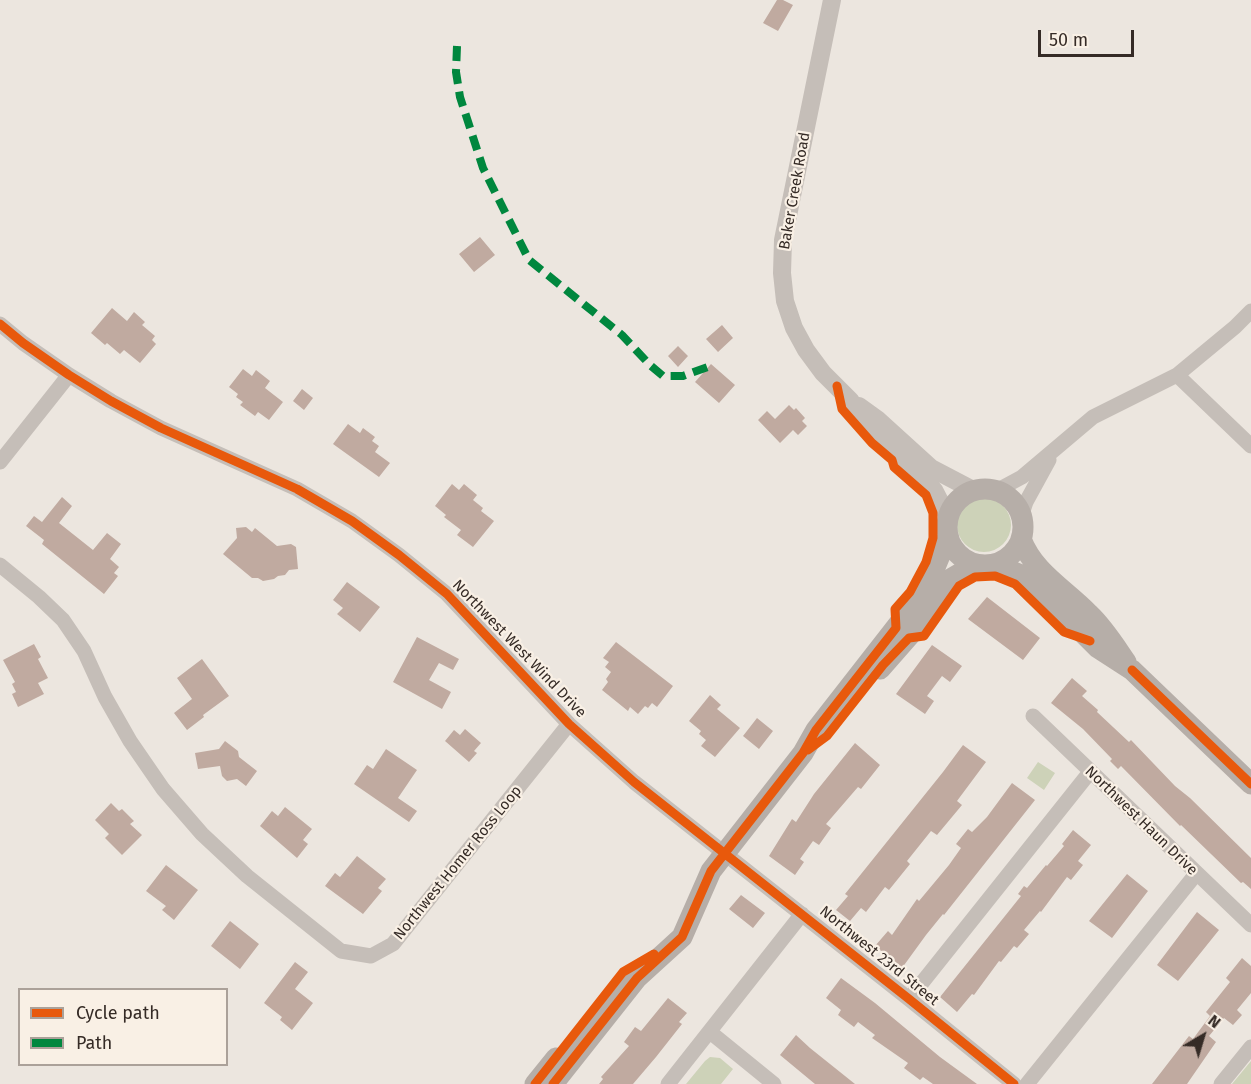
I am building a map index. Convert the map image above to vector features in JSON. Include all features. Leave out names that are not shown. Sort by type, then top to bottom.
[{"type":"main road","points":[[553,1084],[637,978],[682,937],[711,871],[803,753],[816,730],[926,589],[957,501],[973,490],[987,489],[1012,500],[1021,517],[1023,528],[1021,539],[1011,555],[952,578],[923,620],[883,665],[827,736],[803,753]]},
{"type":"main road","points":[[948,527],[958,554],[1021,575],[1035,585],[1098,648],[1131,670],[1251,784]]},
{"type":"main road","points":[[1021,539],[1032,563],[1091,616],[1109,636],[1131,670]]},
{"type":"main road","points":[[535,1084],[623,972],[682,937]]},
{"type":"street","name":"Baker Creek Road","points":[[832,0],[783,240],[782,273],[786,301],[794,328],[812,358],[850,400],[869,429],[934,490],[948,527]]},
{"type":"street","points":[[996,491],[1022,477],[1093,417],[1177,375],[1251,311]]},
{"type":"street","name":"Northwest West Wind Drive","points":[[0,324],[69,375],[161,429],[297,489],[352,521],[399,555],[447,594],[569,724],[634,782],[724,853]]},
{"type":"street","points":[[0,462],[69,375]]},
{"type":"street","points":[[1177,375],[1251,446]]},
{"type":"street","name":"Baker Creek Road","points":[[850,400],[877,419],[931,468],[973,490]]},
{"type":"street","points":[[1021,517],[1026,502],[1053,452]]},
{"type":"street","name":"Northwest Homer Ross Loop","points":[[0,565],[63,620],[84,651],[129,741],[163,789],[202,834],[247,876],[341,951],[371,956],[393,944],[569,724]]},
{"type":"street","name":"Northwest Haun Drive","points":[[1033,716],[1251,925]]},
{"type":"street","points":[[909,999],[1090,772]]},
{"type":"street","name":"Northwest 23rd Street","points":[[724,853],[1014,1084]]},
{"type":"street","points":[[1027,1084],[1196,874]]},
{"type":"street","points":[[668,1084],[802,914]]},
{"type":"street","points":[[710,1032],[774,1084]]},
{"type":"street","points":[[1221,1084],[1251,1047]]},
{"type":"green space","points":[[984,498],[994,500],[1003,506],[1009,515],[1011,525],[1009,535],[1003,544],[994,550],[984,552],[974,550],[965,544],[959,535],[957,525],[959,515],[965,506],[974,500]]},
{"type":"green space","points":[[1038,762],[1055,773],[1044,790],[1027,778]]},
{"type":"green space","points":[[710,1057],[720,1058],[733,1069],[721,1084],[686,1084],[705,1061]]},
{"type":"green space","points":[[1251,1061],[1251,1084],[1232,1084]]},
{"type":"building","points":[[777,0],[793,5],[778,31],[763,23]]},
{"type":"building","points":[[480,237],[495,255],[474,272],[459,254]]},
{"type":"building","points":[[112,308],[127,321],[134,312],[145,322],[142,325],[155,336],[152,340],[156,344],[140,363],[124,350],[120,354],[107,343],[105,345],[91,333]]},
{"type":"building","points":[[722,325],[733,338],[718,352],[706,339]]},
{"type":"building","points":[[678,346],[688,356],[678,367],[668,356]]},
{"type":"building","points":[[711,364],[735,385],[719,403],[695,382]]},
{"type":"building","points":[[243,369],[252,376],[256,370],[270,381],[265,388],[283,402],[269,420],[258,412],[255,416],[240,405],[243,402],[236,397],[238,394],[229,387]]},
{"type":"building","points":[[302,389],[313,398],[304,410],[293,401]]},
{"type":"building","points":[[789,405],[794,410],[796,408],[805,418],[802,421],[807,426],[798,435],[793,430],[780,443],[758,420],[767,411],[775,419]]},
{"type":"building","points":[[348,424],[360,433],[363,428],[375,437],[372,441],[379,446],[375,452],[390,463],[379,477],[333,444]]},
{"type":"building","points":[[452,484],[459,490],[464,484],[477,495],[473,500],[483,508],[481,511],[494,521],[473,547],[457,535],[461,530],[444,517],[446,515],[435,506]]},
{"type":"building","points":[[62,497],[72,506],[59,523],[93,550],[107,533],[121,544],[110,559],[119,567],[114,573],[118,576],[104,594],[42,544],[44,540],[26,526],[34,516],[42,522]]},
{"type":"building","points":[[246,527],[252,532],[255,528],[277,546],[291,544],[296,547],[298,569],[289,570],[285,575],[274,579],[263,581],[252,578],[223,554],[237,538],[236,528]]},
{"type":"building","points":[[347,582],[380,607],[360,632],[337,614],[343,608],[333,600]]},
{"type":"building","points":[[987,597],[1040,638],[1023,660],[968,619]]},
{"type":"building","points":[[417,637],[459,659],[453,670],[439,663],[429,680],[451,692],[442,709],[393,682]]},
{"type":"building","points":[[616,642],[673,686],[657,707],[652,703],[648,708],[645,706],[638,714],[630,707],[628,711],[602,690],[611,672],[605,667],[609,662],[603,658]]},
{"type":"building","points":[[34,644],[41,657],[38,659],[48,678],[38,683],[44,694],[18,707],[12,694],[16,692],[12,684],[15,682],[3,660]]},
{"type":"building","points":[[932,645],[962,666],[950,682],[942,676],[927,696],[934,701],[925,714],[896,694]]},
{"type":"building","points":[[202,659],[229,696],[187,730],[174,713],[192,699],[177,678]]},
{"type":"building","points":[[1072,678],[1087,691],[1082,696],[1098,710],[1097,712],[1129,742],[1131,740],[1175,786],[1251,858],[1251,889],[1243,882],[1241,883],[1180,826],[1121,766],[1118,769],[1110,761],[1112,759],[1083,729],[1051,703]]},
{"type":"building","points":[[710,695],[721,705],[717,709],[740,728],[715,757],[701,746],[706,740],[699,734],[701,731],[689,721]]},
{"type":"building","points":[[757,718],[773,731],[759,749],[743,736]]},
{"type":"building","points":[[465,729],[481,743],[474,751],[477,753],[469,762],[445,741],[454,730],[460,735]]},
{"type":"building","points":[[225,741],[238,751],[239,757],[257,771],[246,786],[237,779],[227,781],[222,776],[220,766],[198,769],[195,753],[219,749]]},
{"type":"building","points":[[855,743],[880,765],[861,789],[858,787],[826,824],[831,828],[819,845],[813,841],[800,859],[804,862],[795,875],[769,856],[792,819],[796,822],[814,794]]},
{"type":"building","points":[[963,745],[986,762],[957,801],[962,805],[937,835],[931,831],[907,861],[910,864],[889,890],[885,887],[866,912],[861,908],[850,921],[836,910],[848,896],[845,894]]},
{"type":"building","points":[[386,749],[417,770],[398,798],[417,811],[409,822],[354,784],[367,765],[373,769]]},
{"type":"building","points":[[1012,783],[1035,800],[902,968],[875,946],[888,931],[892,935],[917,899],[919,901],[961,848],[956,844],[968,829],[972,832],[987,817]]},
{"type":"building","points":[[111,803],[119,811],[122,809],[134,821],[130,824],[142,835],[122,855],[105,838],[109,834],[95,820]]},
{"type":"building","points":[[285,807],[312,829],[303,840],[308,844],[297,858],[260,826],[272,811],[278,816]]},
{"type":"building","points":[[1073,830],[1091,845],[1078,861],[1083,865],[1071,880],[1067,877],[1041,912],[1024,930],[1029,934],[1017,948],[1014,946],[1001,962],[999,961],[974,995],[972,994],[957,1012],[940,997],[1021,896],[1018,894],[1024,886],[1027,888],[1047,866],[1064,846],[1062,844]]},
{"type":"building","points":[[357,856],[386,879],[378,888],[382,891],[363,914],[325,886],[335,873],[340,877]]},
{"type":"building","points":[[166,865],[198,890],[174,920],[162,910],[166,906],[146,891]]},
{"type":"building","points":[[1127,874],[1148,891],[1112,938],[1089,921]]},
{"type":"building","points":[[741,895],[765,913],[753,928],[729,909]]},
{"type":"building","points":[[1197,912],[1219,930],[1178,981],[1157,965]]},
{"type":"building","points":[[230,921],[259,944],[240,969],[211,946]]},
{"type":"building","points":[[1242,958],[1251,966],[1251,993],[1237,1010],[1242,1015],[1233,1025],[1224,1018],[1209,1036],[1216,1042],[1187,1084],[1152,1084],[1189,1036],[1193,1039],[1210,1016],[1206,1012],[1230,982],[1226,978]]},
{"type":"building","points":[[295,962],[308,972],[295,989],[313,1003],[292,1030],[280,1020],[282,1017],[264,1003]]},
{"type":"building","points":[[841,978],[977,1084],[933,1084],[923,1077],[920,1080],[904,1068],[908,1063],[872,1038],[875,1035],[858,1022],[854,1027],[838,1015],[841,1010],[826,998]]},
{"type":"building","points":[[668,998],[687,1013],[679,1022],[682,1024],[656,1057],[633,1084],[599,1084],[603,1079],[601,1077],[629,1046],[624,1042],[635,1027],[641,1031]]},
{"type":"building","points":[[796,1035],[855,1084],[815,1084],[780,1055]]},
{"type":"marked path","points":[[457,46],[456,72],[460,97],[483,168],[529,260],[622,335],[663,376],[683,376],[713,365]]},
{"type":"cycle path","points":[[0,324],[69,375],[111,401],[161,428],[297,489],[352,521],[399,555],[447,594],[569,724],[634,782],[1014,1084]]},
{"type":"cycle path","points":[[553,1084],[637,978],[682,937],[711,871],[803,753],[816,730],[896,628],[895,609],[910,592],[926,562],[933,538],[933,513],[926,495],[894,467],[892,460],[872,443],[842,409],[837,386]]},
{"type":"cycle path","points":[[808,750],[827,736],[883,665],[909,638],[924,636],[959,586],[975,577],[995,576],[1015,584],[1064,632],[1090,641]]},
{"type":"cycle path","points":[[1132,670],[1251,784]]},
{"type":"cycle path","points":[[535,1084],[623,972],[654,954]]}]
